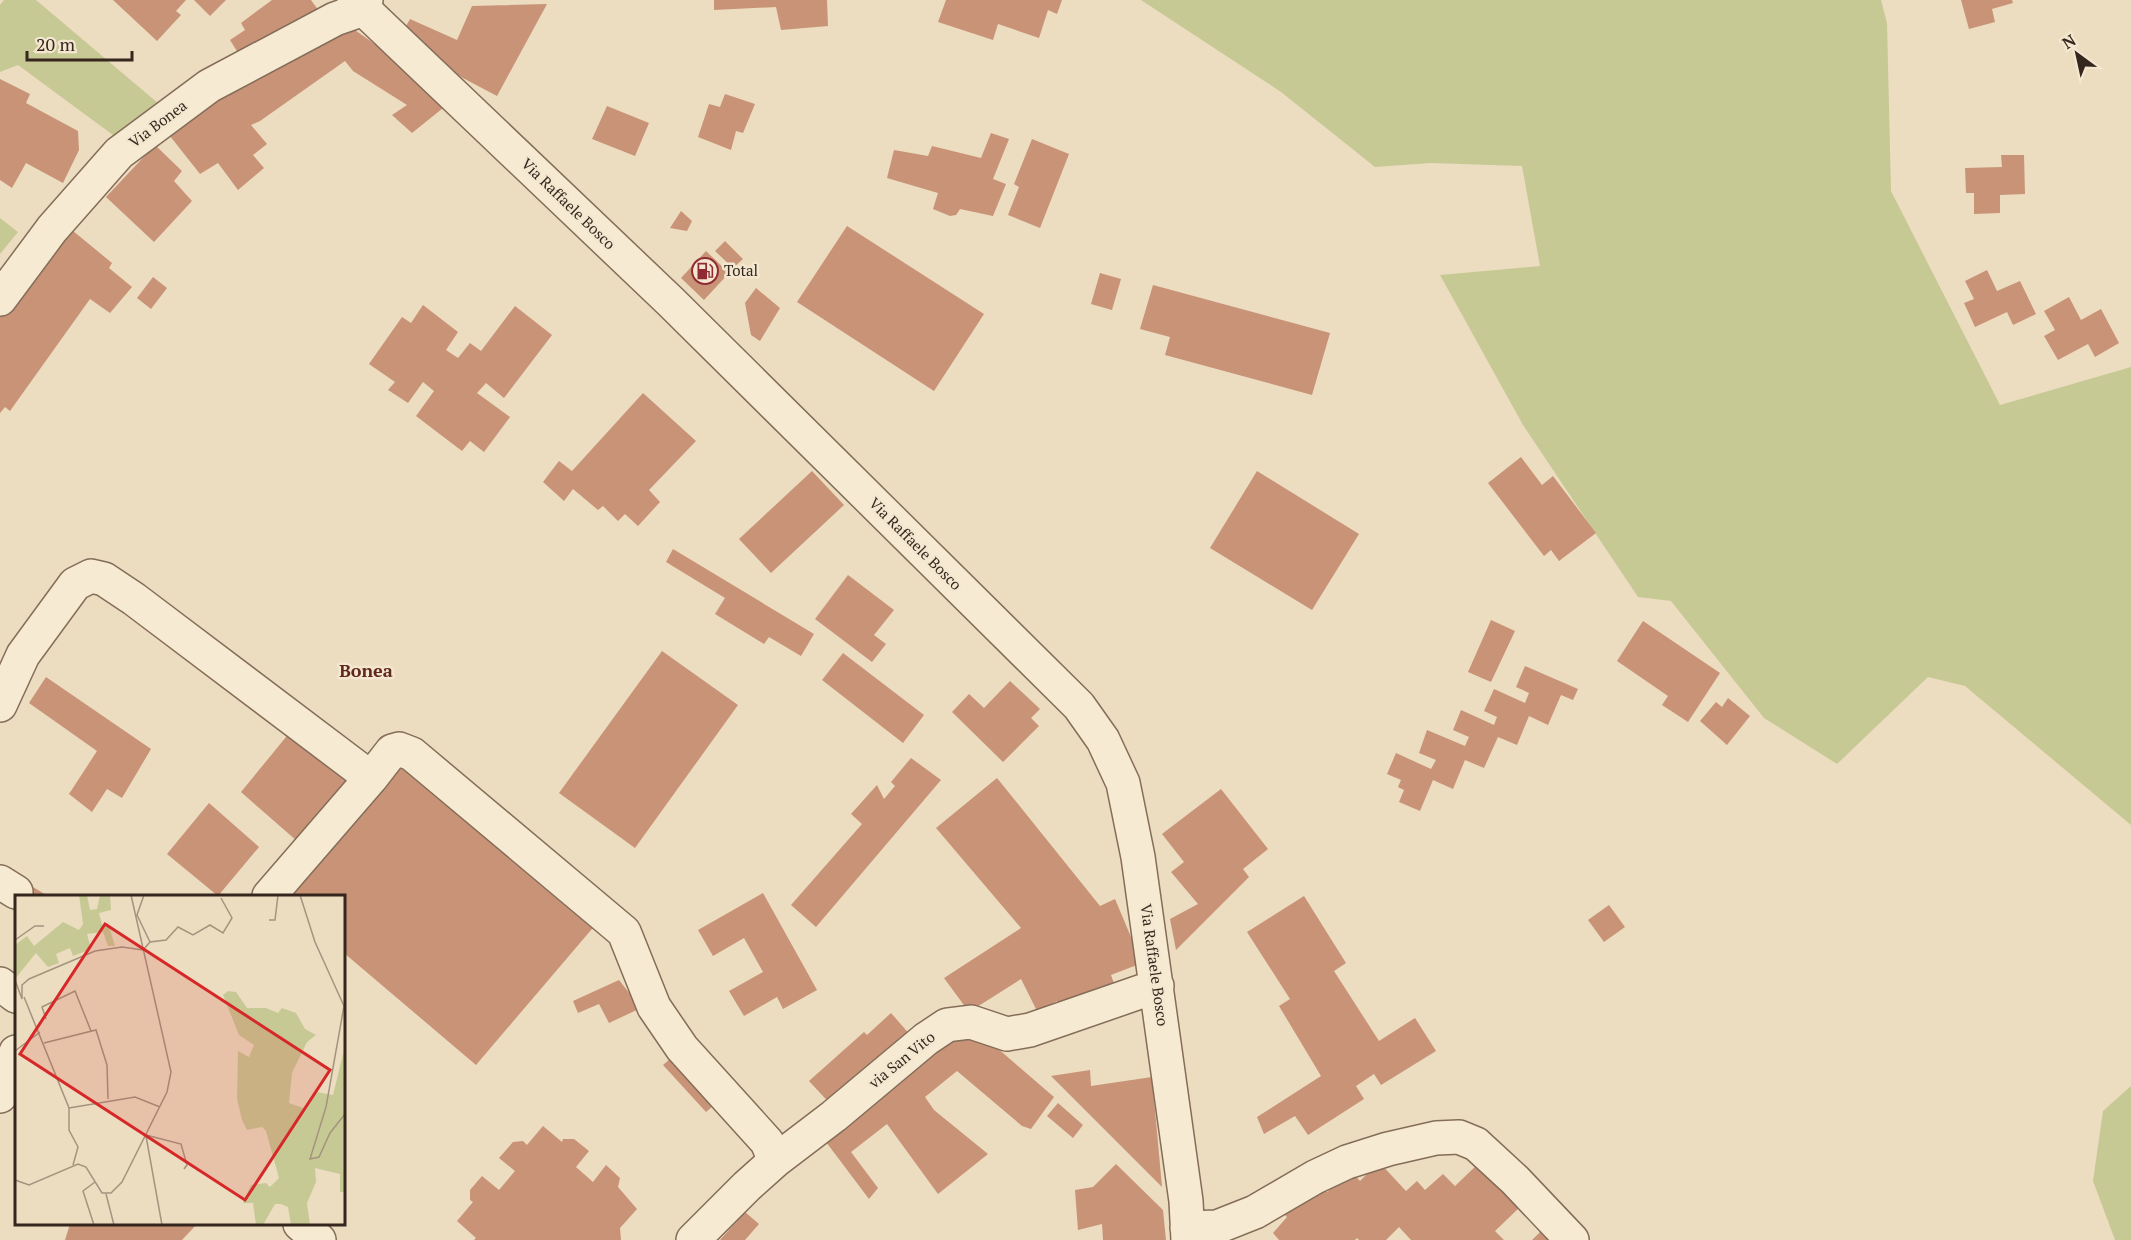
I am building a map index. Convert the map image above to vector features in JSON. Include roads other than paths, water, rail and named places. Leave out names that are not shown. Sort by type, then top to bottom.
[{"type":"street","name":"Via Bonea","points":[[0,299],[52,229],[119,153],[209,86],[361,3]]},
{"type":"street","name":"Via Raffaele Bosco","points":[[361,3],[670,302],[1079,706],[1103,740],[1123,783],[1138,857],[1186,1201],[1188,1237]]},
{"type":"street","points":[[0,705],[23,655],[75,584],[91,576],[104,579],[134,599],[371,778]]},
{"type":"street","points":[[271,895],[392,751],[399,749],[412,754],[624,932],[654,1008],[682,1048],[767,1142],[775,1161]]},
{"type":"street","points":[[0,984],[15,995]]},
{"type":"street","name":"via San Vito","points":[[693,1240],[775,1161],[947,1024],[971,1022],[1007,1034],[1030,1030],[1157,986]]},
{"type":"street","points":[[0,1096],[15,1055]]},
{"type":"street","points":[[1188,1237],[1256,1212],[1347,1162],[1417,1142],[1459,1137],[1476,1144],[1515,1180],[1572,1240]]},
{"type":"street","points":[[301,1225],[319,1240]]},
{"type":"place","name":"Total","points":[[705,271]]},
{"type":"district","name":"Bonea","points":[[366,671]]}]
